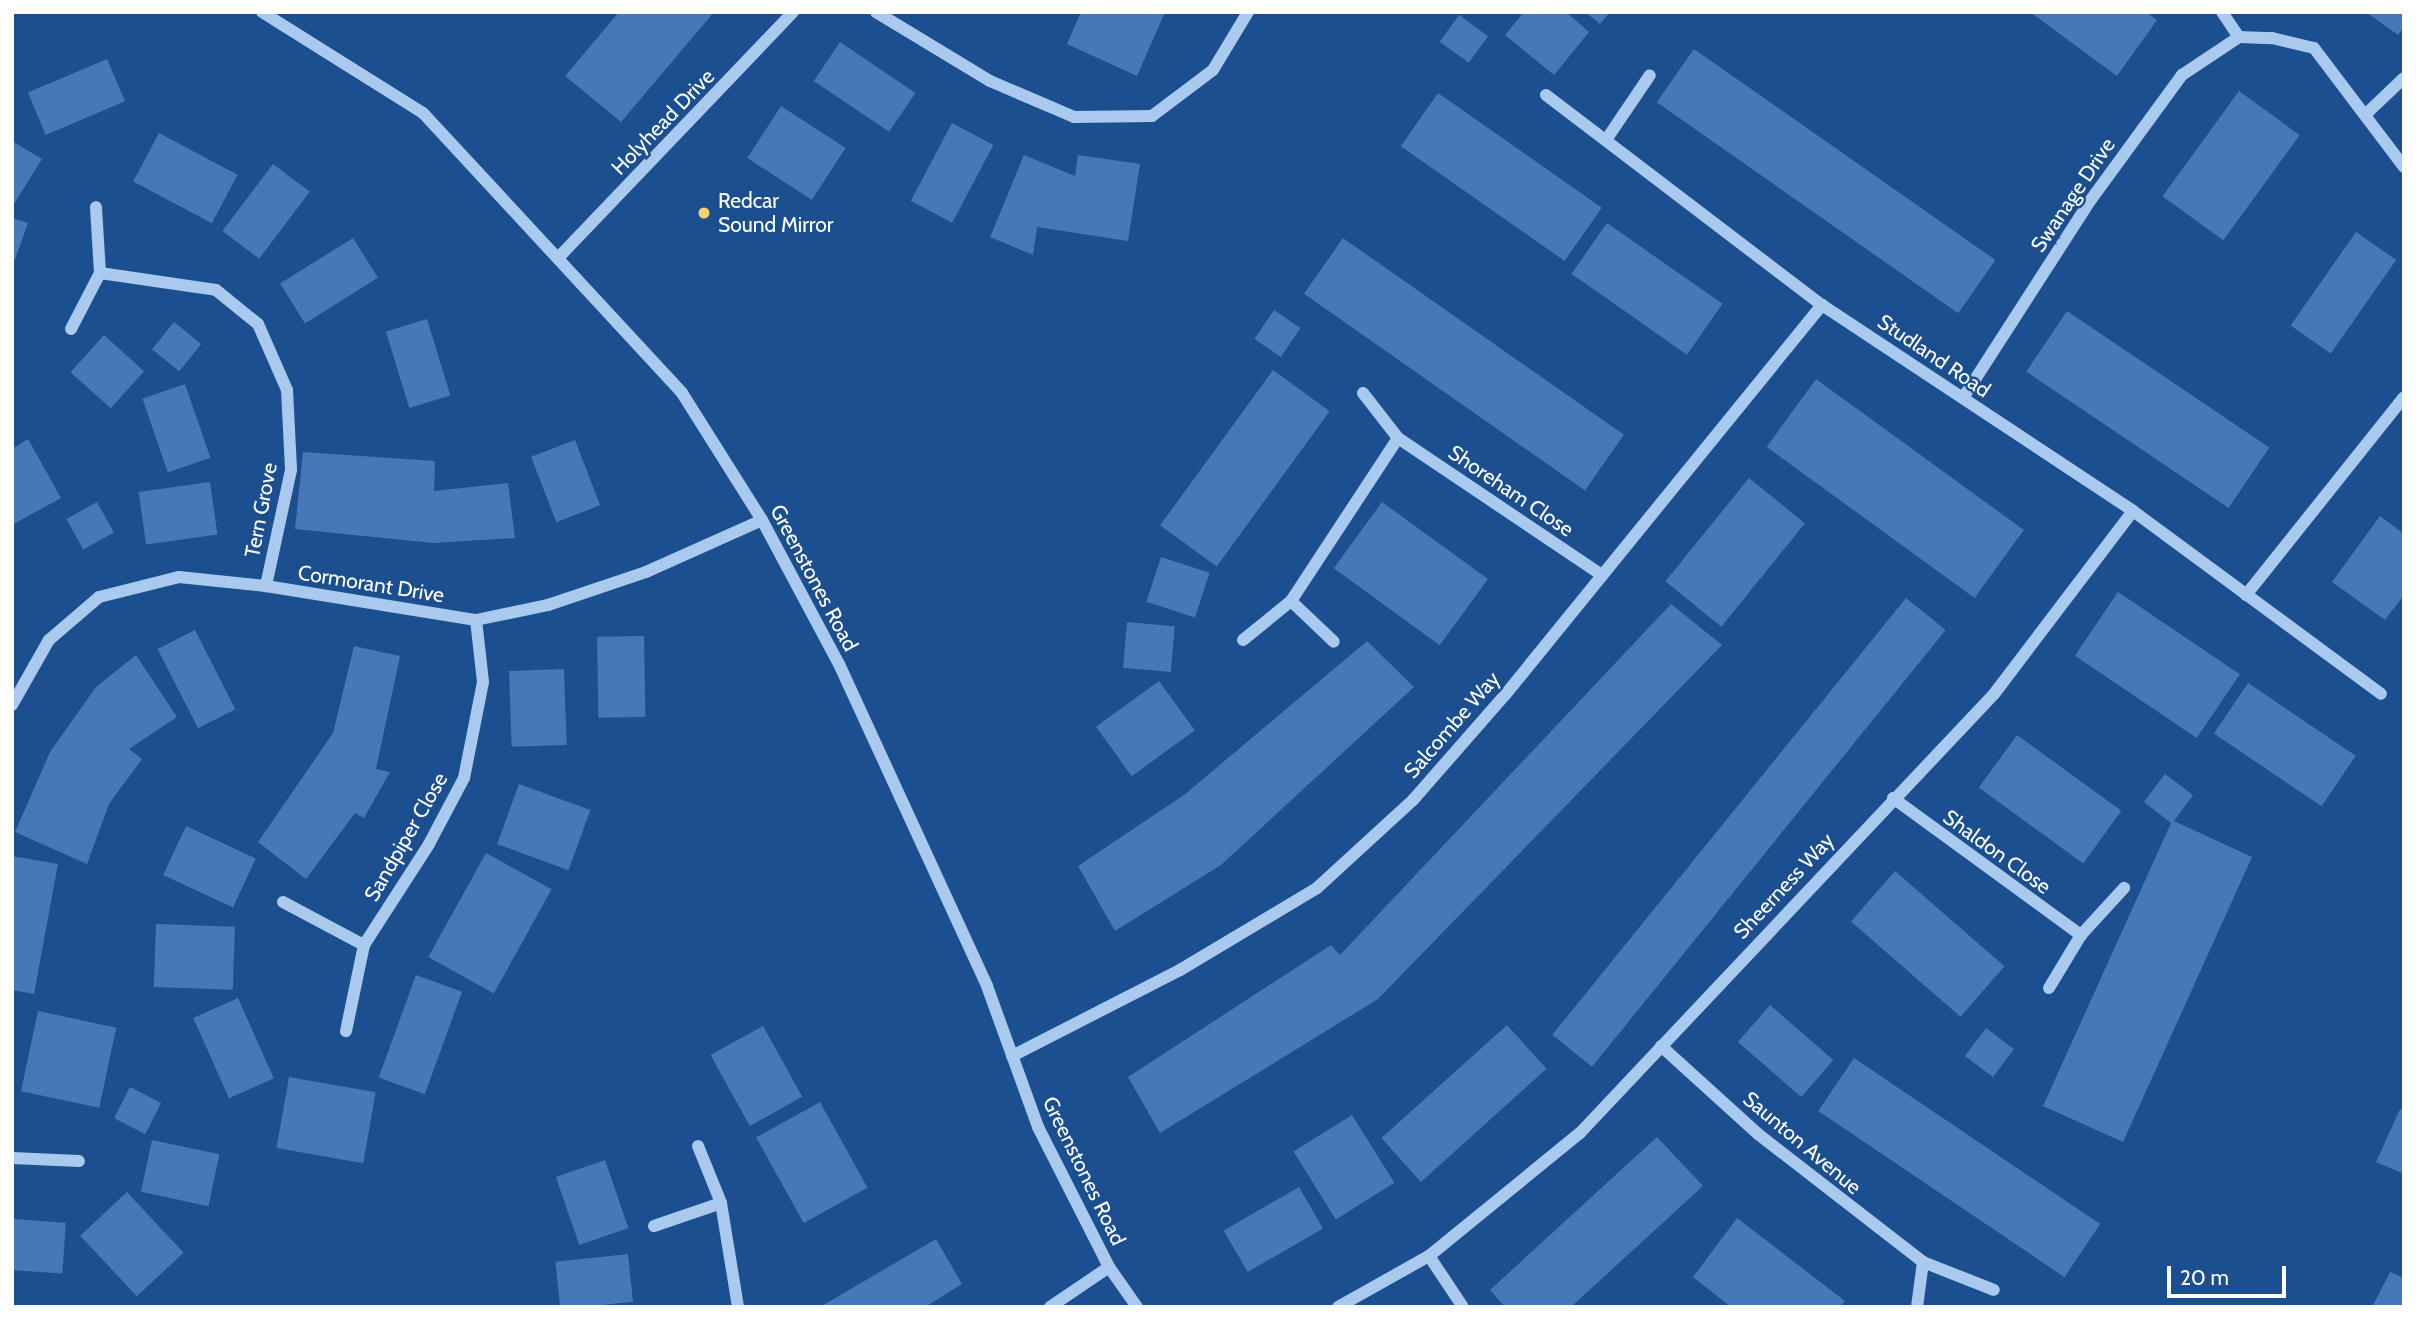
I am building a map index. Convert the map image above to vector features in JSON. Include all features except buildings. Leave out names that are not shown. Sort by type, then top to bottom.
[{"type":"street","name":"Greenstones Road","points":[[262,12],[423,113],[682,393],[762,520],[839,664],[987,985],[1038,1127],[1109,1266],[1137,1307]]},
{"type":"street","name":"Holyhead Drive","points":[[559,257],[793,12]]},
{"type":"street","points":[[876,12],[990,81],[1074,117],[1152,116],[1213,70],[1248,12]]},
{"type":"street","points":[[2222,12],[2239,37],[2272,38],[2314,48],[2404,167]]},
{"type":"street","name":"Swanage Drive","points":[[1963,398],[2090,201],[2182,75],[2239,37]]},
{"type":"street","points":[[1606,140],[1650,75]]},
{"type":"street","points":[[2365,114],[2404,78]]},
{"type":"street","name":"Studland Road","points":[[1546,95],[1822,305],[2133,511],[2381,694]]},
{"type":"street","points":[[72,329],[100,273],[96,208]]},
{"type":"street","name":"Tern Grove","points":[[100,273],[216,290],[258,324],[287,390],[291,470],[265,586]]},
{"type":"street","name":"Salcombe Way","points":[[1012,1056],[1180,970],[1317,888],[1413,800],[1602,575],[1822,305]]},
{"type":"street","name":"Shoreham Close","points":[[1363,393],[1398,438],[1602,575]]},
{"type":"street","points":[[2246,595],[2404,397]]},
{"type":"street","points":[[1243,640],[1291,601],[1398,438]]},
{"type":"street","name":"Sheerness Way","points":[[1338,1307],[1429,1256],[1580,1133],[1893,798],[1994,694],[2133,511]]},
{"type":"street","name":"Cormorant Drive","points":[[12,705],[49,640],[99,597],[179,577],[265,586],[477,620],[548,605],[646,572],[762,520]]},
{"type":"street","points":[[1291,601],[1334,642]]},
{"type":"street","name":"Sandpiper Close","points":[[346,1031],[364,945],[429,844],[464,778],[483,682],[477,620]]},
{"type":"street","name":"Shaldon Close","points":[[1893,798],[2081,935]]},
{"type":"street","points":[[2049,988],[2081,935],[2124,888]]},
{"type":"street","points":[[283,902],[364,945]]},
{"type":"street","name":"Saunton Avenue","points":[[1661,1046],[1807,1174],[1923,1262],[1994,1290]]},
{"type":"street","points":[[698,1146],[721,1203],[738,1307]]},
{"type":"street","points":[[12,1158],[79,1161]]},
{"type":"street","points":[[654,1226],[721,1203]]},
{"type":"street","points":[[1429,1256],[1463,1307]]},
{"type":"street","points":[[1917,1307],[1923,1262]]},
{"type":"street","points":[[1050,1307],[1109,1266]]},
{"type":"place","name":"Redcar Sound Mirror","points":[[704,213]]}]
